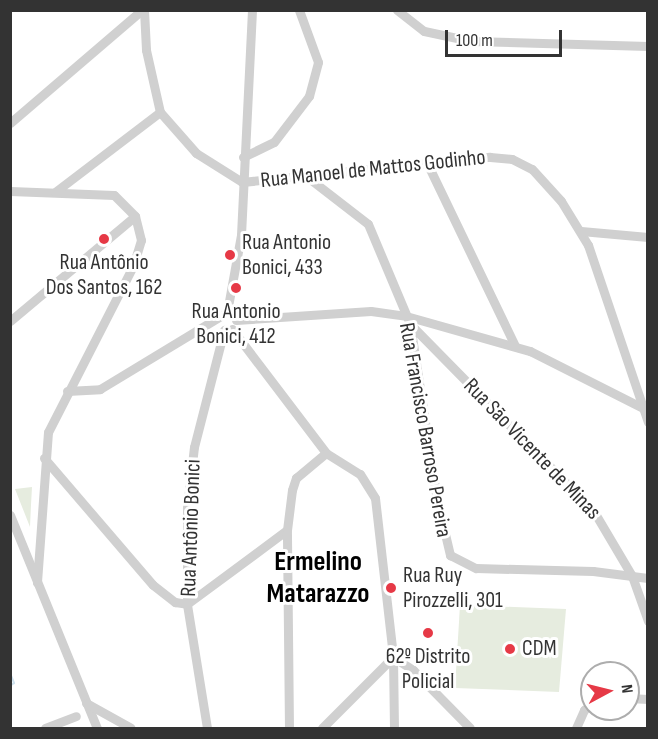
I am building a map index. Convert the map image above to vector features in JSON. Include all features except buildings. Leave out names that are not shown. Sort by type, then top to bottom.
[{"type":"street","name":"Rua Manoel de Mattos Godinho","points":[[143,10],[147,60],[160,112],[195,153],[242,182],[490,157],[520,162],[551,188],[581,231],[646,409],[648,422]]},
{"type":"street","points":[[10,123],[143,10]]},
{"type":"street","points":[[252,10],[243,157],[241,235],[227,312],[231,326],[326,453],[360,474],[375,498],[393,657],[394,729]]},
{"type":"street","points":[[243,157],[274,142],[309,96],[318,62],[299,10]]},
{"type":"street","points":[[397,10],[424,31],[456,39],[648,46]]},
{"type":"street","points":[[55,192],[160,112]]},
{"type":"street","points":[[427,163],[515,346]]},
{"type":"street","name":"Rua Francisco Barroso Pereira","points":[[306,176],[368,224],[408,320],[437,500],[450,555],[476,568],[648,578]]},
{"type":"street","points":[[10,190],[20,195],[55,192],[114,195],[135,216],[141,240],[137,258],[48,432],[44,458],[37,582]]},
{"type":"street","points":[[10,321],[135,216]]},
{"type":"street","points":[[581,231],[648,237]]},
{"type":"street","points":[[67,391],[100,389],[218,320],[227,312]]},
{"type":"street","points":[[218,320],[231,326],[371,312],[515,346],[565,365],[646,409]]},
{"type":"street","name":"Rua São Vicente de Minas","points":[[408,320],[593,510],[632,576],[648,621]]},
{"type":"street","name":"Rua Antônio Bonici","points":[[207,729],[187,604],[190,476],[231,326]]},
{"type":"street","points":[[290,729],[287,530],[296,477],[326,453]]},
{"type":"street","points":[[44,458],[153,585],[187,604],[287,530]]},
{"type":"street","points":[[10,515],[97,729]]},
{"type":"street","points":[[322,729],[393,657]]},
{"type":"street","points":[[393,657],[413,669],[470,729]]},
{"type":"street","points":[[86,703],[131,729]]},
{"type":"street","points":[[45,729],[76,716]]},
{"type":"shaded area","points":[[32,487],[31,505],[30,527],[15,489]]},
{"type":"shaded area","name":"CDM","points":[[460,605],[566,609],[559,692],[455,688]]},
{"type":"waterway","points":[[10,673],[14,683],[10,686]]},
{"type":"place","name":"Rua Antônio Dos Santos, 162","points":[[104,239]]},
{"type":"place","name":"Rua Antonio Bonici, 433","points":[[230,255]]},
{"type":"place","name":"Rua Antonio Bonici, 412","points":[[236,288]]},
{"type":"place","name":"Rua Ruy Pirozzelli, 301","points":[[391,588]]},
{"type":"place","name":"62º Distrito Policial","points":[[428,633]]},
{"type":"place","name":"CDM","points":[[510,649]]},
{"type":"district","name":"Ermelino Matarazzo","points":[[318,578]]}]
